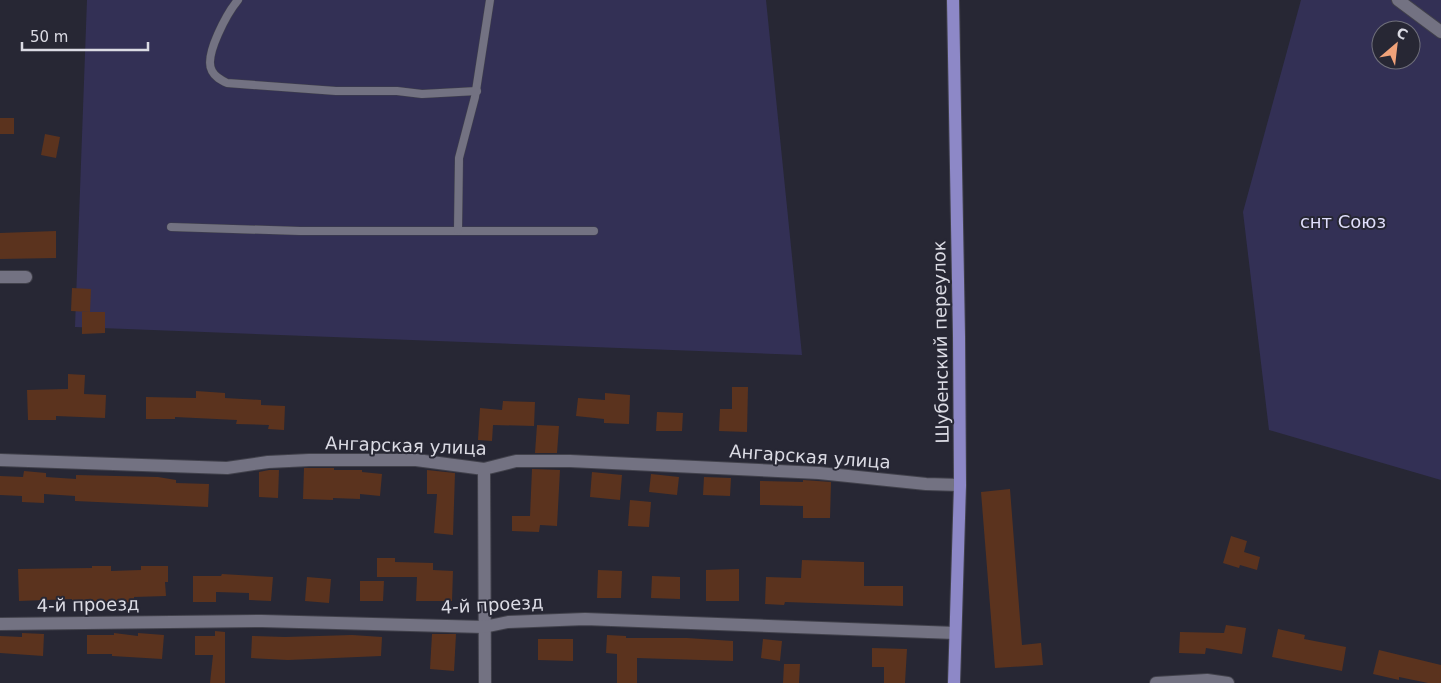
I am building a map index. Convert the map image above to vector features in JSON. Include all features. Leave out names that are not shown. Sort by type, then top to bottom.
[{"type":"main road","name":"Шубенский переулок","points":[[953,0],[960,485],[954,683]]},
{"type":"street","points":[[1398,0],[1441,32]]},
{"type":"street","points":[[0,277],[26,277]]},
{"type":"street","name":"Ангарская улица","points":[[0,460],[227,468],[268,462],[309,460],[416,460],[484,469],[516,461],[570,461],[819,473],[926,484],[960,485]]},
{"type":"street","points":[[484,469],[485,683]]},
{"type":"street","name":"4-й проезд","points":[[0,624],[262,621],[484,627],[508,622],[584,619],[956,633]]},
{"type":"street","points":[[1156,683],[1207,680],[1228,683]]},
{"type":"lane","points":[[238,0],[223,23],[210,61],[210,69],[213,74],[227,83],[336,91],[368,90],[422,94],[476,91]]},
{"type":"lane","points":[[458,230],[459,158],[468,129],[476,91],[490,0]]},
{"type":"lane","points":[[171,227],[300,231],[594,231]]},
{"type":"green space","points":[[87,0],[766,0],[802,355],[75,327]]},
{"type":"green space","name":"снт Союз","points":[[1301,0],[1441,0],[1441,480],[1269,430],[1243,212]]},
{"type":"building","points":[[0,118],[14,118],[14,134],[0,134]]},
{"type":"building","points":[[45,134],[60,137],[56,158],[41,155]]},
{"type":"building","points":[[56,231],[56,258],[0,259],[0,233]]},
{"type":"building","points":[[72,288],[91,289],[90,312],[71,311]]},
{"type":"building","points":[[82,312],[105,312],[105,333],[82,334]]},
{"type":"building","points":[[68,374],[85,375],[84,394],[106,395],[105,418],[56,416],[56,420],[28,420],[27,390],[68,389]]},
{"type":"building","points":[[732,387],[748,387],[747,432],[719,431],[720,409],[732,409]]},
{"type":"building","points":[[196,391],[225,393],[225,398],[261,400],[261,405],[285,406],[284,430],[268,429],[269,425],[236,424],[237,420],[175,417],[175,419],[146,419],[146,397],[196,398]]},
{"type":"building","points":[[605,393],[630,395],[629,424],[604,423],[604,419],[576,416],[578,398],[605,400]]},
{"type":"building","points":[[503,401],[535,402],[534,426],[493,425],[492,441],[478,440],[480,408],[502,410]]},
{"type":"building","points":[[657,412],[683,413],[682,431],[656,431]]},
{"type":"building","points":[[537,425],[559,426],[557,453],[535,453]]},
{"type":"building","points":[[304,468],[362,470],[362,472],[382,474],[380,496],[360,494],[360,499],[303,499]]},
{"type":"building","points":[[532,469],[560,470],[557,526],[540,525],[539,532],[512,531],[512,516],[530,516]]},
{"type":"building","points":[[279,470],[278,498],[259,497],[259,472]]},
{"type":"building","points":[[427,470],[455,473],[453,535],[434,533],[437,494],[427,494]]},
{"type":"building","points":[[24,471],[46,473],[46,477],[76,479],[76,475],[158,477],[176,480],[176,483],[209,484],[208,507],[75,501],[75,496],[44,494],[44,503],[22,502],[22,496],[0,495],[0,476],[23,477]]},
{"type":"building","points":[[592,472],[622,475],[620,500],[590,497]]},
{"type":"building","points":[[651,474],[679,477],[677,495],[649,492]]},
{"type":"building","points":[[704,477],[731,478],[730,496],[703,495]]},
{"type":"building","points":[[803,480],[831,482],[830,518],[803,518],[803,506],[760,505],[760,481],[803,482]]},
{"type":"building","points":[[1010,489],[1022,645],[1041,643],[1043,665],[995,668],[981,492]]},
{"type":"building","points":[[630,500],[651,502],[649,527],[628,526]]},
{"type":"building","points":[[1231,536],[1247,541],[1244,552],[1260,557],[1257,570],[1240,565],[1239,568],[1223,563]]},
{"type":"building","points":[[377,558],[395,558],[395,562],[433,563],[433,570],[453,571],[452,601],[416,601],[417,577],[377,577]]},
{"type":"building","points":[[802,560],[864,562],[864,586],[903,586],[903,606],[785,602],[784,605],[765,604],[766,577],[801,578]]},
{"type":"building","points":[[92,566],[111,566],[111,571],[141,570],[141,566],[168,566],[168,582],[165,582],[166,596],[134,597],[134,602],[120,603],[72,602],[72,599],[19,601],[18,569],[92,568]]},
{"type":"building","points":[[739,569],[739,601],[706,601],[706,570]]},
{"type":"building","points":[[598,570],[622,571],[621,598],[597,598]]},
{"type":"building","points":[[222,574],[273,577],[271,601],[249,600],[249,593],[216,592],[216,602],[193,602],[193,576],[221,576]]},
{"type":"building","points":[[652,576],[680,577],[680,599],[651,598]]},
{"type":"building","points":[[307,577],[331,579],[329,603],[305,601]]},
{"type":"building","points":[[360,581],[384,581],[383,601],[360,601]]},
{"type":"building","points":[[1226,625],[1246,628],[1242,654],[1206,648],[1205,654],[1179,653],[1180,632],[1224,633]]},
{"type":"building","points":[[1278,629],[1305,635],[1304,639],[1346,647],[1342,671],[1272,657]]},
{"type":"building","points":[[215,631],[225,632],[225,683],[210,683],[213,655],[195,655],[195,636],[215,636]]},
{"type":"building","points":[[22,633],[44,634],[43,656],[0,653],[0,636],[22,637]]},
{"type":"building","points":[[114,633],[138,636],[138,633],[164,635],[162,659],[112,656],[112,654],[87,654],[87,635],[114,635]]},
{"type":"building","points":[[432,634],[456,634],[454,671],[430,669]]},
{"type":"building","points":[[352,635],[382,637],[381,656],[288,660],[251,658],[252,636]]},
{"type":"building","points":[[607,635],[626,636],[626,638],[687,638],[733,641],[733,661],[637,658],[637,683],[617,683],[617,654],[606,653]]},
{"type":"building","points":[[538,639],[573,639],[573,661],[538,660]]},
{"type":"building","points":[[763,639],[782,641],[780,661],[761,658]]},
{"type":"building","points":[[872,648],[907,649],[905,683],[884,683],[884,667],[872,667]]},
{"type":"building","points":[[1379,650],[1441,665],[1441,683],[1428,683],[1399,677],[1399,680],[1373,674]]},
{"type":"building","points":[[784,664],[800,664],[799,683],[783,683]]}]
